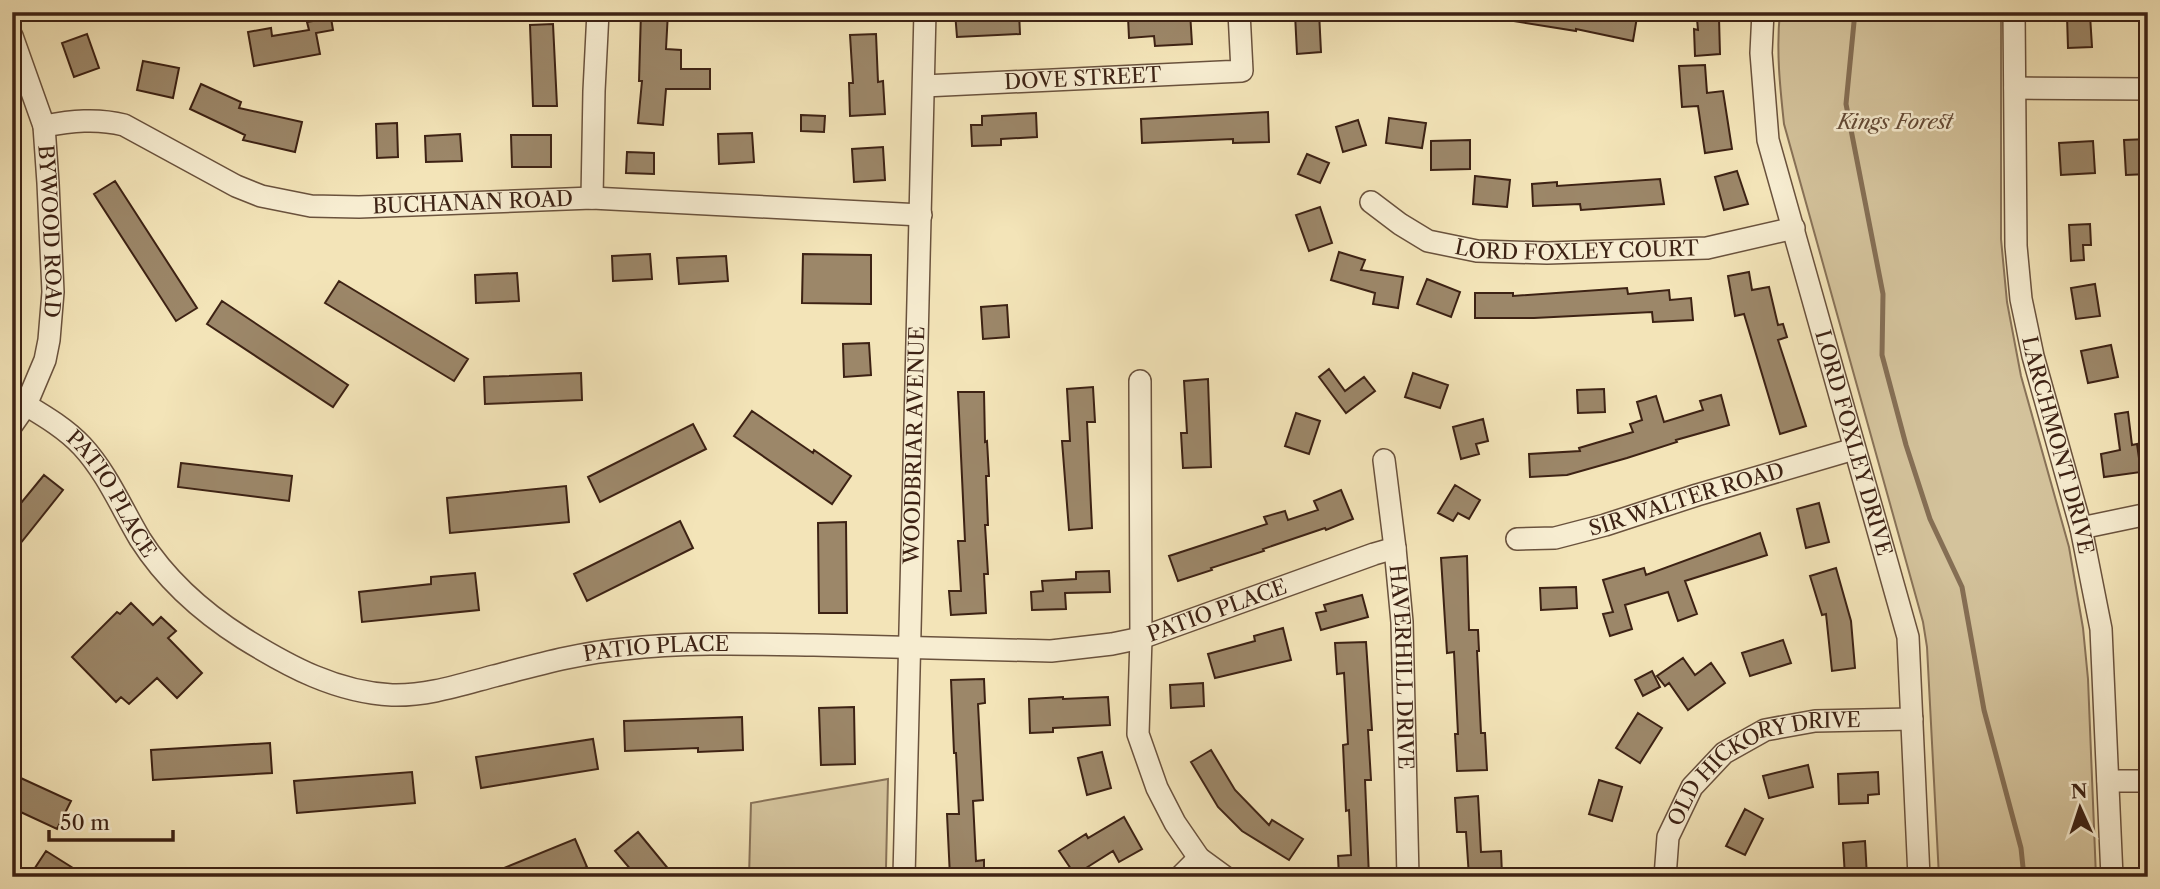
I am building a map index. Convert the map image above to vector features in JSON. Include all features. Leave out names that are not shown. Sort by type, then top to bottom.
[{"type":"street","points":[[592,198],[598,12]]},
{"type":"street","name":"WOODBRIAR AVENUE","points":[[904,877],[925,12]]},
{"type":"street","name":"DOVE STREET","points":[[924,86],[1242,71],[1239,12]]},
{"type":"street","name":"LORD FOXLEY DRIVE","points":[[1763,12],[1761,53],[1768,140],[1908,637],[1919,877]]},
{"type":"street","name":"LARCHMONT DRIVE","points":[[2014,12],[2016,246],[2021,299],[2033,356],[2081,528],[2101,629],[2112,877]]},
{"type":"street","name":"BYWOOD ROAD","points":[[12,36],[44,126],[52,304],[50,340],[45,360],[26,405],[12,425]]},
{"type":"street","points":[[2015,88],[2148,89]]},
{"type":"street","name":"BUCHANAN ROAD","points":[[44,126],[89,121],[108,121],[124,125],[236,186],[261,196],[311,206],[359,207],[592,198],[921,215]]},
{"type":"street","name":"LORD FOXLEY COURT","points":[[1371,202],[1400,225],[1428,241],[1477,251],[1546,253],[1707,248],[1794,229]]},
{"type":"street","points":[[1140,381],[1141,638],[1138,734],[1157,788],[1175,823],[1199,858],[1225,877]]},
{"type":"street","name":"PATIO PLACE","points":[[26,405],[82,445],[111,486],[155,560],[192,600],[232,631],[320,680],[344,688],[394,695],[420,694],[587,654],[670,645],[1051,651],[1112,644],[1141,638],[1395,548]]},
{"type":"street","name":"SIR WALTER ROAD","points":[[1517,539],[1555,538],[1605,525],[1854,449]]},
{"type":"street","name":"HAVERHILL DRIVE","points":[[1384,460],[1403,636],[1408,877]]},
{"type":"street","points":[[2081,528],[2148,514]]},
{"type":"street","name":"OLD HICKORY DRIVE","points":[[1665,877],[1668,837],[1682,807],[1692,787],[1724,753],[1765,730],[1815,721],[1912,719]]},
{"type":"street","points":[[2108,780],[2148,780]]},
{"type":"street","points":[[1181,877],[1199,858]]},
{"type":"green space","name":"Kings Forest","points":[[1780,12],[2001,12],[2001,239],[2007,302],[2021,376],[2069,547],[2083,628],[2088,679],[2096,877],[1939,877],[1927,647],[1923,622],[1784,124],[1778,54]]},
{"type":"green space","points":[[888,779],[886,868],[809,869],[808,877],[749,877],[751,803]]},
{"type":"building","points":[[641,12],[668,12],[666,49],[681,50],[681,69],[710,69],[710,89],[666,89],[663,125],[638,123],[642,81],[639,81]]},
{"type":"building","points":[[955,12],[1019,12],[1020,34],[957,37]]},
{"type":"building","points":[[1166,12],[1190,12],[1192,44],[1155,46],[1154,36],[1129,38],[1128,17],[1166,15]]},
{"type":"building","points":[[1319,12],[1321,52],[1297,54],[1295,14]]},
{"type":"building","points":[[1508,12],[1588,12],[1615,18],[1617,12],[1637,17],[1633,41],[1576,29],[1507,20]]},
{"type":"building","points":[[2090,15],[2092,47],[2068,48],[2067,16]]},
{"type":"building","points":[[331,18],[333,30],[316,33],[320,54],[254,66],[248,32],[271,28],[272,36],[309,30],[307,22]]},
{"type":"building","points":[[1719,18],[1720,54],[1695,56],[1694,29],[1698,30],[1697,19]]},
{"type":"building","points":[[553,24],[557,106],[533,106],[530,25]]},
{"type":"building","points":[[87,34],[99,68],[74,77],[62,43]]},
{"type":"building","points":[[876,34],[878,82],[883,81],[885,114],[850,116],[849,83],[853,83],[850,35]]},
{"type":"building","points":[[143,61],[179,68],[173,98],[137,90]]},
{"type":"building","points":[[1705,65],[1707,93],[1723,91],[1732,149],[1705,153],[1698,106],[1682,107],[1679,66]]},
{"type":"building","points":[[201,84],[241,102],[239,108],[302,122],[295,152],[243,140],[245,135],[190,109]]},
{"type":"building","points":[[1268,112],[1269,142],[1233,143],[1233,139],[1142,143],[1141,119]]},
{"type":"building","points":[[1036,113],[1037,137],[1001,139],[1001,145],[972,146],[971,125],[982,125],[982,116]]},
{"type":"building","points":[[801,115],[825,116],[824,132],[801,131]]},
{"type":"building","points":[[1389,118],[1426,123],[1422,148],[1386,143]]},
{"type":"building","points":[[1358,120],[1366,145],[1343,152],[1336,127]]},
{"type":"building","points":[[397,123],[398,157],[377,158],[376,124]]},
{"type":"building","points":[[752,133],[754,162],[719,164],[718,134]]},
{"type":"building","points":[[460,134],[462,161],[426,162],[425,136]]},
{"type":"building","points":[[511,135],[551,135],[551,167],[512,167]]},
{"type":"building","points":[[2148,139],[2148,174],[2126,175],[2124,140]]},
{"type":"building","points":[[1470,140],[1470,169],[1431,170],[1431,141]]},
{"type":"building","points":[[2093,141],[2095,173],[2061,175],[2059,143]]},
{"type":"building","points":[[883,147],[885,180],[854,182],[852,149]]},
{"type":"building","points":[[627,152],[654,153],[654,174],[626,173]]},
{"type":"building","points":[[1307,154],[1329,163],[1320,183],[1298,174]]},
{"type":"building","points":[[1737,171],[1748,204],[1724,210],[1715,177]]},
{"type":"building","points":[[1475,176],[1510,180],[1507,207],[1473,204]]},
{"type":"building","points":[[1660,179],[1664,204],[1581,210],[1580,204],[1533,206],[1532,184],[1557,182],[1557,186]]},
{"type":"building","points":[[115,181],[197,308],[176,321],[94,194]]},
{"type":"building","points":[[1320,207],[1332,243],[1309,251],[1296,215]]},
{"type":"building","points":[[2090,224],[2091,245],[2083,245],[2084,260],[2071,261],[2069,225]]},
{"type":"building","points":[[1339,252],[1365,260],[1361,270],[1403,277],[1398,308],[1373,304],[1375,293],[1331,280]]},
{"type":"building","points":[[650,254],[652,279],[613,281],[612,256]]},
{"type":"building","points":[[803,254],[871,255],[871,304],[802,303]]},
{"type":"building","points":[[726,256],[728,281],[679,284],[677,258]]},
{"type":"building","points":[[1749,272],[1752,290],[1769,287],[1778,325],[1783,324],[1787,337],[1778,340],[1806,426],[1780,434],[1744,314],[1735,316],[1728,276]]},
{"type":"building","points":[[517,273],[519,301],[476,303],[475,275]]},
{"type":"building","points":[[1427,279],[1460,292],[1451,317],[1417,304]]},
{"type":"building","points":[[339,281],[468,359],[454,381],[325,303]]},
{"type":"building","points":[[2095,284],[2100,316],[2076,319],[2071,288]]},
{"type":"building","points":[[1627,288],[1628,294],[1669,290],[1670,300],[1691,298],[1693,320],[1653,322],[1652,312],[1475,318],[1475,293],[1513,293],[1513,296]]},
{"type":"building","points":[[222,301],[348,385],[333,407],[207,324]]},
{"type":"building","points":[[1007,305],[1009,337],[983,339],[981,307]]},
{"type":"building","points":[[869,343],[871,375],[844,377],[843,344]]},
{"type":"building","points":[[2111,345],[2118,377],[2088,383],[2081,351]]},
{"type":"building","points":[[1329,369],[1345,391],[1364,377],[1375,391],[1346,413],[1319,377]]},
{"type":"building","points":[[581,373],[582,400],[485,404],[484,377]]},
{"type":"building","points":[[1413,373],[1448,385],[1440,408],[1405,397]]},
{"type":"building","points":[[1208,379],[1211,467],[1183,468],[1181,433],[1187,433],[1184,381]]},
{"type":"building","points":[[1093,387],[1095,422],[1087,422],[1092,528],[1069,530],[1062,441],[1070,441],[1067,389]]},
{"type":"building","points":[[1604,389],[1605,412],[1578,413],[1577,390]]},
{"type":"building","points":[[958,392],[984,392],[989,476],[986,476],[988,525],[985,525],[988,574],[984,574],[986,613],[951,615],[949,591],[961,591],[958,541],[965,541]]},
{"type":"building","points":[[1721,395],[1729,425],[1567,475],[1530,477],[1529,454],[1580,451],[1579,448],[1633,432],[1630,424],[1642,420],[1637,402],[1656,396],[1664,422],[1703,410],[1700,401]]},
{"type":"building","points":[[752,411],[851,476],[832,504],[734,436]]},
{"type":"building","points":[[2128,412],[2132,445],[2137,444],[2141,472],[2104,477],[2101,454],[2120,450],[2115,414]]},
{"type":"building","points":[[1296,413],[1320,421],[1309,454],[1285,446]]},
{"type":"building","points":[[1483,419],[1488,441],[1476,444],[1479,454],[1461,459],[1453,427]]},
{"type":"building","points":[[693,424],[706,449],[600,502],[588,477]]},
{"type":"building","points":[[181,463],[292,476],[289,501],[178,487]]},
{"type":"building","points":[[44,475],[63,490],[12,554],[12,514]]},
{"type":"building","points":[[1455,485],[1480,500],[1469,519],[1458,513],[1453,521],[1438,513]]},
{"type":"building","points":[[566,486],[569,522],[450,533],[447,498]]},
{"type":"building","points":[[1341,490],[1353,519],[1178,581],[1169,556],[1267,524],[1264,517],[1285,511],[1288,520],[1318,510],[1314,501]]},
{"type":"building","points":[[1819,503],[1829,542],[1806,548],[1797,509]]},
{"type":"building","points":[[680,521],[693,548],[587,601],[574,574]]},
{"type":"building","points":[[846,522],[847,613],[819,613],[818,523]]},
{"type":"building","points":[[1760,533],[1767,555],[1685,581],[1697,614],[1678,621],[1668,592],[1625,605],[1632,629],[1610,636],[1603,614],[1613,612],[1603,580],[1644,568],[1646,575]]},
{"type":"building","points":[[1467,556],[1469,630],[1478,630],[1481,733],[1485,733],[1487,770],[1457,771],[1454,652],[1447,653],[1441,558]]},
{"type":"building","points":[[1836,568],[1851,621],[1855,668],[1832,671],[1826,614],[1822,615],[1810,576]]},
{"type":"building","points":[[1109,571],[1110,592],[1065,593],[1066,609],[1032,610],[1031,592],[1043,591],[1042,581],[1076,579],[1076,572]]},
{"type":"building","points":[[475,573],[479,610],[362,622],[359,592],[431,584],[431,577]]},
{"type":"building","points":[[1576,587],[1577,608],[1541,610],[1540,588]]},
{"type":"building","points":[[1362,595],[1368,617],[1321,630],[1316,613],[1326,611],[1324,605]]},
{"type":"building","points":[[131,603],[153,625],[161,617],[176,631],[168,638],[202,673],[177,698],[157,678],[129,704],[121,697],[116,702],[72,657],[117,612],[120,614]]},
{"type":"building","points":[[1283,628],[1291,660],[1215,678],[1208,654],[1255,641],[1254,636]]},
{"type":"building","points":[[1783,640],[1791,663],[1750,676],[1742,653]]},
{"type":"building","points":[[1366,642],[1372,730],[1368,730],[1371,780],[1365,780],[1369,877],[1339,877],[1338,856],[1351,855],[1343,745],[1348,744],[1344,673],[1337,674],[1335,643]]},
{"type":"building","points":[[1683,658],[1695,675],[1711,663],[1725,683],[1688,710],[1669,683],[1665,686],[1657,676]]},
{"type":"building","points":[[1652,671],[1660,687],[1643,696],[1635,680]]},
{"type":"building","points":[[984,679],[985,703],[978,704],[983,800],[973,801],[976,861],[984,860],[984,877],[950,877],[947,814],[959,814],[951,680]]},
{"type":"building","points":[[1203,683],[1204,706],[1171,708],[1170,685]]},
{"type":"building","points":[[1108,697],[1110,725],[1053,728],[1053,732],[1030,733],[1029,699]]},
{"type":"building","points":[[854,707],[855,764],[821,765],[819,708]]},
{"type":"building","points":[[1638,713],[1662,728],[1640,763],[1616,748]]},
{"type":"building","points":[[742,717],[743,750],[698,752],[698,748],[625,751],[624,721]]},
{"type":"building","points":[[593,739],[598,769],[481,788],[476,757]]},
{"type":"building","points":[[270,743],[272,773],[153,780],[151,750]]},
{"type":"building","points":[[1211,750],[1235,790],[1269,825],[1272,820],[1303,839],[1289,860],[1242,831],[1218,807],[1191,762]]},
{"type":"building","points":[[1102,752],[1111,788],[1087,795],[1078,758]]},
{"type":"building","points":[[1808,765],[1813,787],[1769,798],[1763,776]]},
{"type":"building","points":[[412,772],[415,803],[297,813],[294,781]]},
{"type":"building","points":[[1878,772],[1879,794],[1868,795],[1868,803],[1839,804],[1838,774]]},
{"type":"building","points":[[12,774],[71,801],[57,829],[12,808]]},
{"type":"building","points":[[1599,780],[1622,787],[1612,821],[1589,814]]},
{"type":"building","points":[[1478,796],[1481,852],[1501,851],[1502,875],[1469,877],[1466,832],[1457,832],[1455,798]]},
{"type":"building","points":[[1745,809],[1763,819],[1745,855],[1726,846]]},
{"type":"building","points":[[1124,817],[1142,849],[1119,862],[1113,851],[1075,875],[1059,851],[1086,834],[1088,838]]},
{"type":"building","points":[[638,832],[675,877],[637,877],[615,851]]},
{"type":"building","points":[[575,839],[587,867],[563,877],[482,877]]},
{"type":"building","points":[[1865,841],[1867,877],[1845,877],[1843,843]]},
{"type":"building","points":[[46,851],[73,868],[67,877],[29,877]]},
{"type":"waterway","points":[[1855,12],[1846,104],[1883,294],[1882,355],[1906,445],[1930,519],[1962,587],[1984,710],[2021,848],[2024,877]]}]
